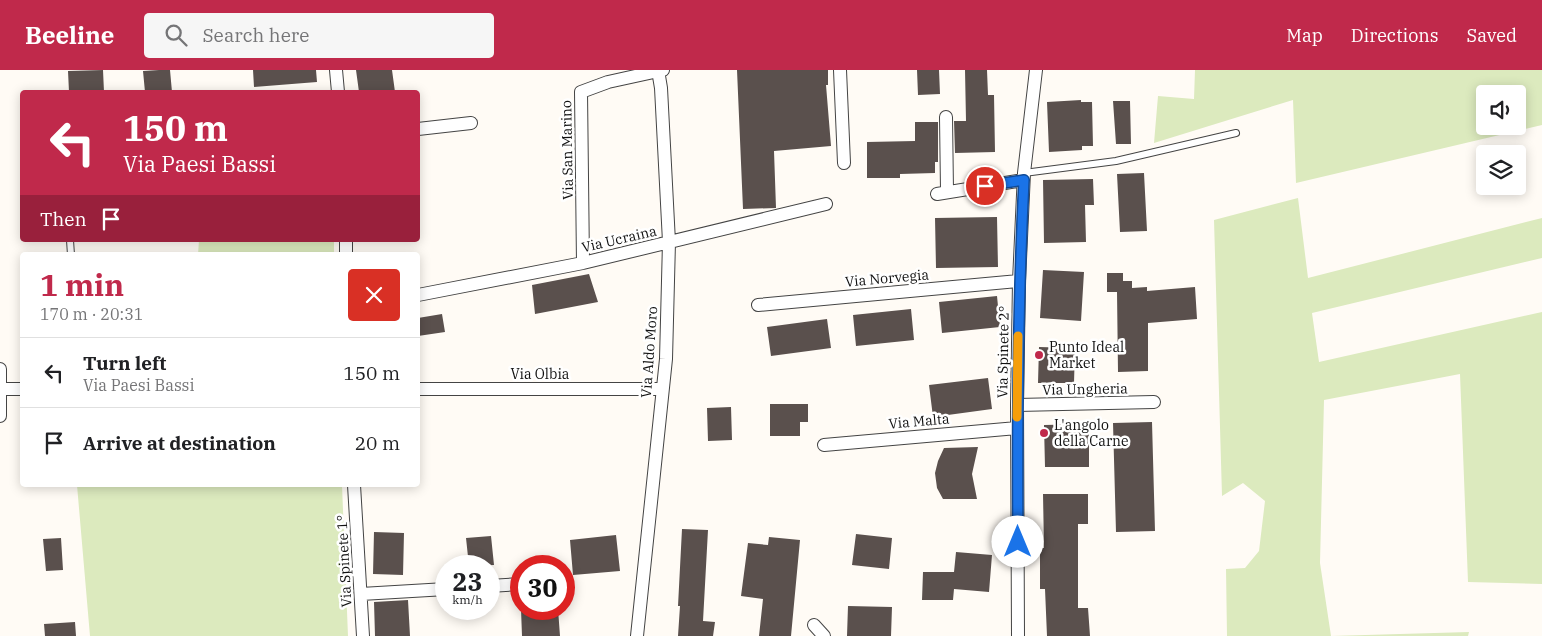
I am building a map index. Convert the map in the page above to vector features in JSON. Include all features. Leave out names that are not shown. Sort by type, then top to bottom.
[{"type":"street","points":[[336,70],[338,90]]},
{"type":"street","name":"Via Aldo Moro","points":[[637,636],[666,359],[669,242],[660,70]]},
{"type":"street","name":"Via San Marino","points":[[583,263],[581,92],[608,82],[660,70]]},
{"type":"street","points":[[840,70],[844,163]]},
{"type":"street","name":"Via Spinete 2°","points":[[1018,636],[1017,405],[1019,281],[1024,176],[1036,70]]},
{"type":"street","points":[[946,118],[942,193],[1024,176]]},
{"type":"street","points":[[420,129],[471,123]]},
{"type":"street","name":"Via Ucraina","points":[[420,295],[583,263],[826,204]]},
{"type":"street","name":"Via Norvegia","points":[[758,305],[1019,281]]},
{"type":"street","points":[[0,369],[0,416]]},
{"type":"street","name":"Via Olbia","points":[[420,389],[662,388]]},
{"type":"street","points":[[0,389],[20,389]]},
{"type":"street","name":"Via Ungheria","points":[[1017,405],[1154,402]]},
{"type":"street","name":"Via Malta","points":[[824,445],[1017,428]]},
{"type":"street","name":"Via Spinete 1°","points":[[354,487],[363,636]]},
{"type":"street","points":[[361,594],[435,590]]},
{"type":"street","points":[[814,625],[824,636]]},
{"type":"lane","points":[[1024,176],[1116,161],[1236,133]]},
{"type":"green space","points":[[1195,70],[1542,70],[1542,125],[1526,129],[1526,85],[1476,85],[1476,135],[1500,135],[1296,183],[1293,100],[1154,143],[1158,96],[1194,99]]},
{"type":"green space","points":[[1298,198],[1308,278],[1542,218],[1542,258],[1312,313],[1319,362],[1542,312],[1542,584],[1468,582],[1460,374],[1324,400],[1320,563],[1331,636],[1227,636],[1226,569],[1245,568],[1259,551],[1265,501],[1243,483],[1222,496],[1214,220]]},
{"type":"green space","points":[[199,242],[334,242],[334,252],[198,252]]},
{"type":"green space","points":[[77,487],[342,487],[348,636],[90,636]]},
{"type":"green space","points":[[1469,632],[1468,636],[1331,636]]},
{"type":"building","points":[[103,70],[104,90],[69,90],[68,71]]},
{"type":"building","points":[[170,70],[172,90],[145,90],[143,71]]},
{"type":"building","points":[[253,70],[316,70],[317,82],[254,87]]},
{"type":"building","points":[[356,70],[392,70],[395,90],[359,90]]},
{"type":"building","points":[[737,70],[828,70],[828,85],[826,85],[831,146],[774,151],[776,208],[743,209]]},
{"type":"building","points":[[917,70],[939,70],[940,94],[918,95]]},
{"type":"building","points":[[965,70],[987,70],[988,95],[994,95],[995,152],[955,153],[954,121],[966,121]]},
{"type":"building","points":[[1081,100],[1081,102],[1092,102],[1093,146],[1082,146],[1082,150],[1049,152],[1047,102]]},
{"type":"building","points":[[1113,101],[1130,101],[1131,144],[1116,144]]},
{"type":"building","points":[[915,122],[938,122],[938,162],[935,162],[935,173],[900,174],[900,178],[867,178],[867,142],[915,141]]},
{"type":"building","points":[[1144,173],[1147,231],[1120,232],[1117,174]]},
{"type":"building","points":[[1093,179],[1094,205],[1085,205],[1086,242],[1044,243],[1043,180]]},
{"type":"building","points":[[997,217],[998,267],[936,268],[935,218]]},
{"type":"building","points":[[1043,270],[1084,272],[1081,321],[1040,318]]},
{"type":"building","points":[[1107,273],[1123,273],[1123,281],[1132,281],[1132,288],[1147,287],[1147,291],[1195,287],[1197,319],[1148,323],[1148,371],[1118,372],[1117,292],[1107,292]]},
{"type":"building","points":[[589,274],[598,302],[535,314],[532,285]]},
{"type":"building","points":[[997,296],[1000,327],[942,333],[939,302]]},
{"type":"building","points":[[911,309],[914,340],[856,346],[853,315]]},
{"type":"building","points":[[442,314],[445,332],[420,336],[420,318]]},
{"type":"building","points":[[827,319],[831,348],[771,356],[767,327]]},
{"type":"building","points":[[1039,347],[1075,348],[1074,383],[1038,383]]},
{"type":"building","points":[[988,378],[992,409],[933,417],[929,385]]},
{"type":"building","points":[[770,404],[808,404],[808,422],[800,422],[800,436],[770,436]]},
{"type":"building","points":[[731,407],[732,440],[708,441],[707,408]]},
{"type":"building","points":[[1152,422],[1155,531],[1116,532],[1113,423]]},
{"type":"building","points":[[1089,424],[1089,467],[1045,467],[1044,425]]},
{"type":"building","points":[[978,447],[972,474],[977,499],[943,499],[937,488],[935,473],[944,448]]},
{"type":"building","points":[[1043,494],[1088,494],[1088,524],[1078,524],[1078,608],[1088,608],[1090,636],[1047,636],[1045,589],[1040,589],[1040,548],[1044,548]]},
{"type":"building","points":[[682,529],[708,530],[703,621],[715,622],[713,636],[678,636]]},
{"type":"building","points":[[374,532],[404,533],[403,575],[373,574]]},
{"type":"building","points":[[856,534],[892,538],[889,569],[852,565]]},
{"type":"building","points":[[616,535],[620,571],[575,575],[575,555],[571,555],[570,540]]},
{"type":"building","points":[[491,536],[493,555],[468,555],[466,538]]},
{"type":"building","points":[[769,537],[800,540],[791,636],[759,636],[763,599],[741,596],[748,543],[768,545]]},
{"type":"building","points":[[61,538],[63,570],[46,571],[43,539]]},
{"type":"building","points":[[956,552],[992,555],[989,592],[954,589],[953,600],[922,600],[923,572],[954,572]]},
{"type":"building","points":[[408,600],[410,636],[375,636],[374,602]]},
{"type":"building","points":[[848,606],[892,607],[891,636],[847,636]]},
{"type":"building","points":[[521,620],[559,620],[560,636],[522,636]]},
{"type":"building","points":[[75,622],[76,636],[45,636],[44,624]]},
{"type":"slow traffic","points":[[1017,417],[1018,336]]},
{"type":"place","name":"Punto Ideal Market","points":[[1039,355]]},
{"type":"place","name":"L'angolo della Carne","points":[[1044,433]]},
{"type":"route","points":[[985,186],[1024,180],[1019,281],[1017,388],[1018,542]]}]
